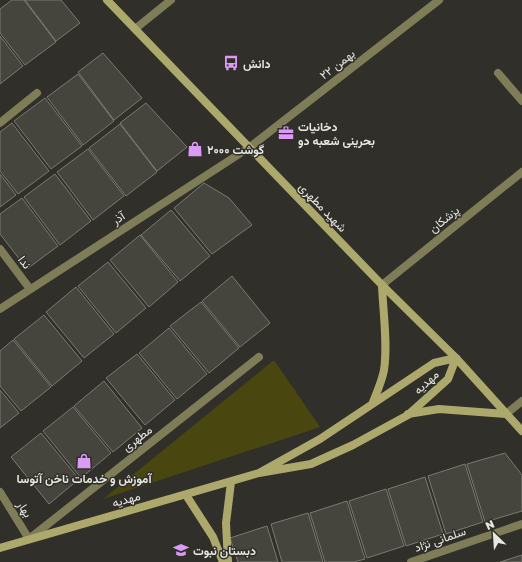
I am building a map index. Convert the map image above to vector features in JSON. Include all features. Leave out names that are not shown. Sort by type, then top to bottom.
[{"type":"street","name":"شهید مطهری","points":[[107,0],[382,285],[456,358],[522,431]]},
{"type":"street","points":[[135,29],[171,0]]},
{"type":"street","name":"۲۲ بهمن","points":[[250,147],[439,0]]},
{"type":"street","points":[[498,73],[522,101]]},
{"type":"street","points":[[0,123],[37,93]]},
{"type":"street","name":"آذر","points":[[0,309],[250,147]]},
{"type":"street","name":"پزشکان","points":[[382,285],[522,172]]},
{"type":"street","name":"ندا","points":[[0,249],[30,289]]},
{"type":"street","points":[[373,404],[384,369],[385,343],[382,285]]},
{"type":"street","name":"مطهری","points":[[29,539],[259,357]]},
{"type":"street","name":"مهدیه","points":[[259,474],[320,439],[434,363],[456,358]]},
{"type":"street","name":"مهدیه","points":[[0,548],[259,474],[311,464],[353,445],[408,414],[448,379],[456,358]]},
{"type":"street","points":[[408,414],[439,409],[506,414],[522,401]]},
{"type":"street","points":[[228,562],[226,523],[231,482]]},
{"type":"street","name":"بهار","points":[[0,492],[29,539]]},
{"type":"street","points":[[186,495],[213,537],[223,562]]},
{"type":"street","name":"سلمانی نژاد","points":[[411,562],[522,524]]},
{"type":"shaded area","points":[[274,360],[320,427],[103,499]]},
{"type":"building","points":[[12,0],[24,0],[56,42],[25,65],[0,33],[0,9]]},
{"type":"building","points":[[25,0],[61,0],[80,23],[56,41]]},
{"type":"building","points":[[0,36],[23,66],[0,84]]},
{"type":"building","points":[[103,53],[142,98],[114,120],[78,72]]},
{"type":"building","points":[[78,74],[114,121],[83,145],[47,97]]},
{"type":"building","points":[[45,98],[82,146],[51,169],[14,121]]},
{"type":"building","points":[[146,103],[187,147],[157,171],[120,123]]},
{"type":"building","points":[[12,123],[49,171],[18,194],[0,171],[0,132]]},
{"type":"building","points":[[120,124],[157,172],[126,196],[89,148]]},
{"type":"building","points":[[88,149],[124,196],[93,220],[57,172]]},
{"type":"building","points":[[0,174],[16,195],[0,207]]},
{"type":"building","points":[[55,174],[91,221],[60,245],[24,197]]},
{"type":"building","points":[[204,183],[229,198],[252,225],[212,254],[174,208]]},
{"type":"building","points":[[22,198],[58,246],[27,269],[0,234],[0,214]]},
{"type":"building","points":[[171,210],[210,256],[180,281],[141,235]]},
{"type":"building","points":[[140,235],[178,282],[149,307],[110,260]]},
{"type":"building","points":[[108,262],[146,308],[116,333],[78,286]]},
{"type":"building","points":[[232,276],[270,323],[240,347],[202,301]]},
{"type":"building","points":[[76,287],[114,334],[84,358],[46,312]]},
{"type":"building","points":[[201,302],[239,348],[209,373],[170,326]]},
{"type":"building","points":[[44,315],[82,361],[52,386],[14,339]]},
{"type":"building","points":[[169,328],[207,374],[177,399],[139,353]]},
{"type":"building","points":[[13,340],[51,387],[21,411],[0,386],[0,351]]},
{"type":"building","points":[[137,354],[175,400],[145,425],[106,378]]},
{"type":"building","points":[[104,381],[142,428],[113,452],[74,406]]},
{"type":"building","points":[[0,390],[19,413],[0,428]]},
{"type":"building","points":[[73,407],[111,453],[81,478],[43,431]]},
{"type":"building","points":[[41,433],[79,479],[49,504],[11,457]]},
{"type":"building","points":[[505,453],[522,475],[522,511],[485,522],[467,464]]},
{"type":"building","points":[[465,464],[483,522],[446,534],[428,476]]},
{"type":"building","points":[[425,477],[443,534],[406,546],[388,489]]},
{"type":"building","points":[[386,489],[404,546],[367,558],[349,501]]},
{"type":"building","points":[[347,501],[365,559],[354,562],[325,562],[310,513]]},
{"type":"building","points":[[308,513],[323,562],[282,562],[271,524]]},
{"type":"building","points":[[267,526],[278,562],[238,562],[230,538]]},
{"type":"building","points":[[522,555],[522,562],[500,562]]},
{"type":"place","name":"دانش","points":[[231,63]]},
{"type":"place","name":"دخانیات بحرینی شعبه دو","points":[[286,133]]},
{"type":"place","name":"گوشت ۲۰۰۰","points":[[195,149]]},
{"type":"place","name":"آموزش و خدمات ناخن آتوسا","points":[[84,461]]},
{"type":"place","name":"دبستان نبوت","points":[[181,550]]}]
